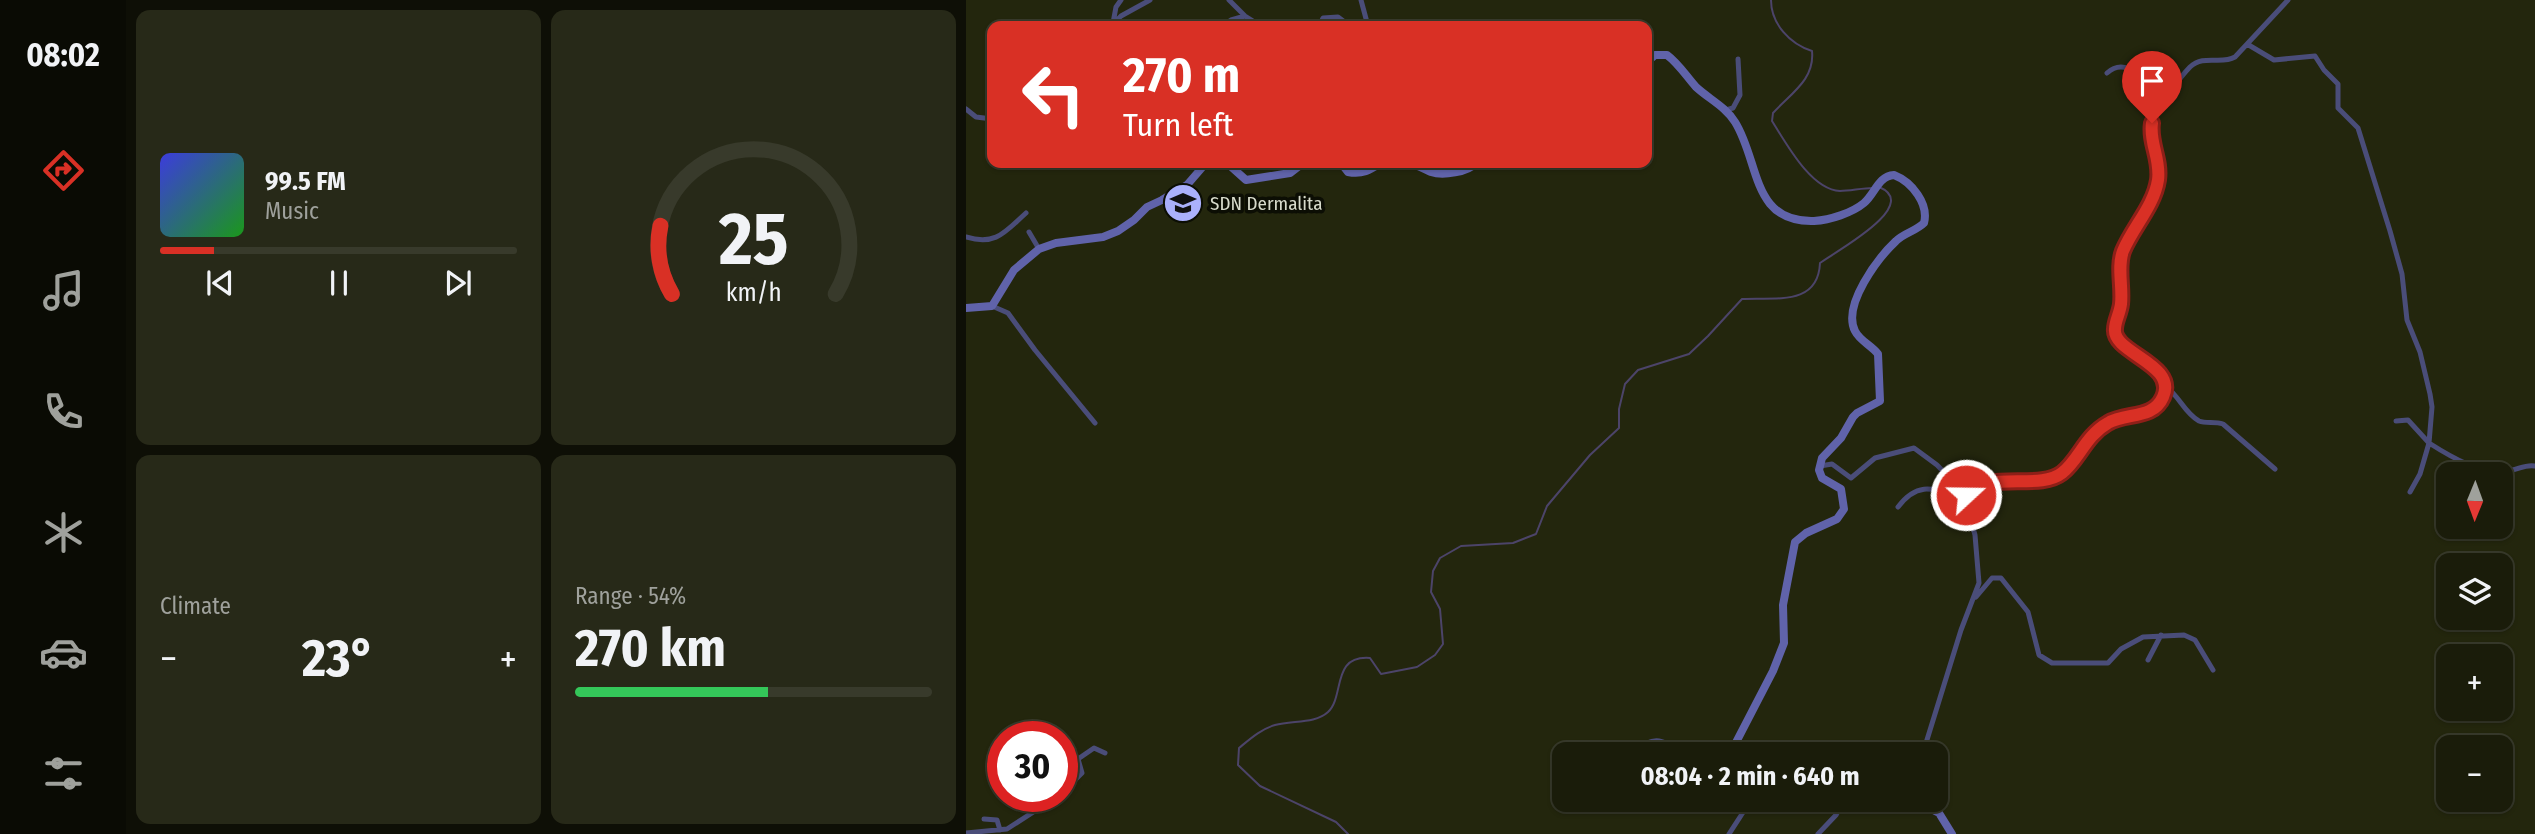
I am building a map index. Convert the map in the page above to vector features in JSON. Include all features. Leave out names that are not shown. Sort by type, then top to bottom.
[{"type":"street","points":[[1113,21],[1116,7],[1121,0]]},
{"type":"street","points":[[1116,21],[1150,0]]},
{"type":"street","points":[[1229,0],[1253,21]]},
{"type":"street","points":[[1362,0],[1367,21]]},
{"type":"street","points":[[2275,469],[2222,424],[2197,419],[2184,407],[2176,394],[2165,386],[2156,369],[2119,341],[2114,330],[2121,306],[2123,252],[2158,181],[2159,166],[2151,138],[2152,123],[2161,106],[2194,64],[2207,60],[2232,59],[2288,0]]},
{"type":"street","points":[[1230,21],[1245,16]]},
{"type":"street","points":[[1322,21],[1323,18],[1338,17],[1343,21]]},
{"type":"street","points":[[2247,44],[2274,60],[2315,56],[2338,84],[2338,108],[2358,128],[2400,266],[2407,320],[2420,352],[2432,407],[2430,443],[2420,474],[2410,492]]},
{"type":"street","points":[[1652,58],[1667,55],[1696,86],[1726,110],[1742,135],[1761,191],[1770,206],[1779,213],[1801,220],[1825,220],[1861,206],[1888,175],[1903,179],[1923,203],[1925,219],[1920,227],[1893,244],[1860,290],[1853,312],[1853,324],[1858,335],[1878,354],[1880,401],[1857,413],[1842,438],[1822,458],[1819,466],[1822,478],[1841,489],[1844,509],[1837,519],[1807,533],[1795,542],[1783,605],[1784,643],[1773,671],[1736,742]]},
{"type":"street","points":[[1726,110],[1733,108],[1740,95],[1738,59]]},
{"type":"street","points":[[2107,73],[2116,67],[2128,68],[2157,85],[2164,86],[2180,80]]},
{"type":"street","points":[[966,108],[976,117],[987,118]]},
{"type":"street","points":[[992,306],[1014,270],[1039,249],[1056,243],[1103,237],[1126,227],[1145,208],[1187,185],[1202,168]]},
{"type":"street","points":[[1233,168],[1246,180],[1290,173],[1296,168]]},
{"type":"street","points":[[1344,168],[1354,173],[1368,172],[1374,168]]},
{"type":"street","points":[[1354,168],[1354,173]]},
{"type":"street","points":[[1421,168],[1433,173],[1469,168]]},
{"type":"street","points":[[966,237],[984,240],[1000,237],[1026,213]]},
{"type":"street","points":[[1029,232],[1039,249]]},
{"type":"street","points":[[966,308],[992,306],[1008,313],[1095,423]]},
{"type":"street","points":[[1966,497],[1975,488],[1992,484],[2054,478],[2068,467],[2083,446],[2106,424],[2151,410],[2163,398],[2165,386]]},
{"type":"street","points":[[2396,421],[2408,420],[2430,443],[2479,468],[2508,471],[2526,465],[2535,466]]},
{"type":"street","points":[[1819,466],[1832,464],[1851,478],[1875,458],[1914,448],[1937,465],[1966,497],[1975,535],[1979,583],[1961,630],[1926,742]]},
{"type":"street","points":[[1898,507],[1907,496],[1925,488],[1966,497]]},
{"type":"street","points":[[1972,603],[1988,581],[1996,576],[2001,578],[2028,612],[2039,655],[2052,663],[2108,663],[2130,642],[2161,635],[2192,637],[2213,670]]},
{"type":"street","points":[[2148,660],[2161,635]]},
{"type":"street","points":[[1078,777],[1081,774],[1078,759],[1095,748],[1105,753]]},
{"type":"street","points":[[966,833],[1003,831],[1033,812]]},
{"type":"street","points":[[1729,834],[1743,812]]},
{"type":"street","points":[[1818,833],[1838,812]]},
{"type":"street","points":[[1937,812],[1952,834]]},
{"type":"street","points":[[984,818],[996,819],[1003,831]]},
{"type":"waterway","points":[[1771,0],[1774,17],[1783,32],[1812,51],[1810,70],[1794,93],[1773,113],[1772,121],[1800,164],[1819,183],[1840,191],[1873,188]]},
{"type":"waterway","points":[[1348,834],[1336,822],[1260,786],[1238,765],[1239,748],[1270,727],[1323,716],[1333,705],[1344,670],[1349,663],[1370,658],[1381,674],[1417,667],[1435,655],[1443,644],[1440,609],[1431,592],[1433,571],[1440,558],[1461,546],[1513,543],[1536,534],[1547,506],[1590,455],[1619,428],[1619,409],[1625,384],[1638,370],[1689,354],[1742,299],[1792,297],[1811,287],[1817,277],[1820,263],[1871,228],[1883,216],[1890,205],[1890,195],[1879,187]]},
{"type":"place","name":"SDN Dermalita","points":[[1183,203]]},
{"type":"route","points":[[1966,495],[1975,488],[1992,484],[2054,478],[2068,467],[2090,438],[2106,424],[2116,419],[2144,414],[2158,405],[2163,398],[2165,386],[2156,369],[2123,345],[2115,336],[2114,330],[2121,306],[2123,252],[2155,192],[2158,181],[2159,166],[2151,138],[2152,123]]}]
